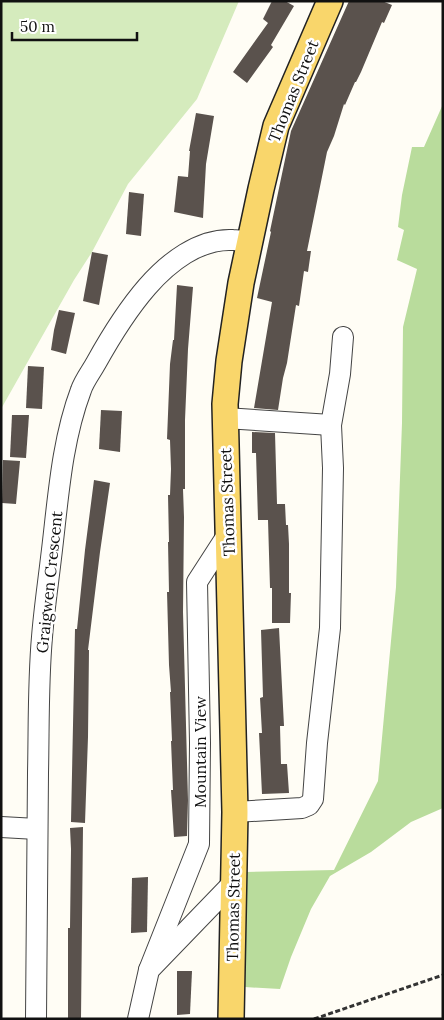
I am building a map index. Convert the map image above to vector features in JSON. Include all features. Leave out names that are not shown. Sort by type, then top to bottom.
[{"type":"main road","name":"Thomas Street","points":[[231,1019],[234,812],[225,404],[242,284],[276,126],[330,1]]},
{"type":"street","name":"Graigwen Crescent","points":[[36,1019],[39,690],[42,635],[58,498],[72,418],[81,388],[118,325],[138,297],[156,277],[176,260],[196,248],[214,242],[232,240],[250,243]]},
{"type":"street","points":[[234,812],[302,808],[309,805],[313,799],[317,743],[330,628],[333,468],[331,425],[340,374],[343,337]]},
{"type":"street","points":[[225,418],[331,425]]},
{"type":"street","name":"Mountain View","points":[[138,1019],[149,970],[200,844],[197,582],[228,534]]},
{"type":"street","points":[[1,827],[37,829]]},
{"type":"street","points":[[149,970],[234,882]]},
{"type":"path","points":[[314,1019],[443,975]]},
{"type":"green space","points":[[1,1],[239,1],[197,99],[128,184],[92,252],[74,280],[1,409]]},
{"type":"green space","points":[[443,104],[443,808],[411,822],[371,852],[330,876],[311,909],[280,989],[245,987],[246,872],[334,870],[378,781],[396,587],[402,423],[403,327],[417,269],[397,260],[404,230],[398,227],[402,195],[412,147],[424,147]]},
{"type":"building","points":[[272,1],[285,1],[294,6],[271,45],[273,47],[247,83],[233,72],[268,23],[263,19]]},
{"type":"building","points":[[349,1],[382,1],[392,5],[384,23],[382,22],[361,72],[344,104],[327,152],[307,251],[311,251],[308,272],[304,271],[299,306],[296,305],[278,410],[254,408],[272,302],[257,298],[291,131]]},
{"type":"building","points":[[196,113],[214,116],[206,164],[203,218],[174,212],[178,176],[188,177],[189,151]]},
{"type":"building","points":[[129,192],[144,194],[141,236],[126,234]]},
{"type":"building","points":[[92,252],[108,255],[99,305],[83,301]]},
{"type":"building","points":[[177,285],[193,287],[185,420],[185,489],[183,489],[187,836],[174,837],[171,790],[173,790],[167,592],[169,592],[168,495],[170,495],[171,469],[170,440],[167,439],[170,364],[174,340]]},
{"type":"building","points":[[59,310],[75,313],[66,354],[51,350]]},
{"type":"building","points":[[28,366],[44,367],[42,409],[26,408]]},
{"type":"building","points":[[101,410],[122,411],[120,452],[99,449]]},
{"type":"building","points":[[12,415],[29,415],[26,458],[10,457]]},
{"type":"building","points":[[252,432],[275,433],[277,504],[285,504],[286,525],[288,525],[289,593],[291,593],[290,623],[272,623],[268,520],[258,520],[256,453],[252,453]]},
{"type":"building","points":[[3,460],[20,461],[16,504],[2,503]]},
{"type":"building","points":[[94,480],[110,483],[88,650],[88,737],[85,823],[71,822],[75,629],[77,629]]},
{"type":"building","points":[[279,628],[284,726],[280,726],[281,764],[287,764],[289,793],[262,794],[259,733],[262,733],[260,698],[263,697],[261,630]]},
{"type":"building","points":[[83,827],[81,1019],[68,1019],[70,828]]},
{"type":"building","points":[[148,877],[147,932],[131,933],[132,878]]},
{"type":"building","points":[[177,971],[192,971],[190,1014],[177,1015]]}]
